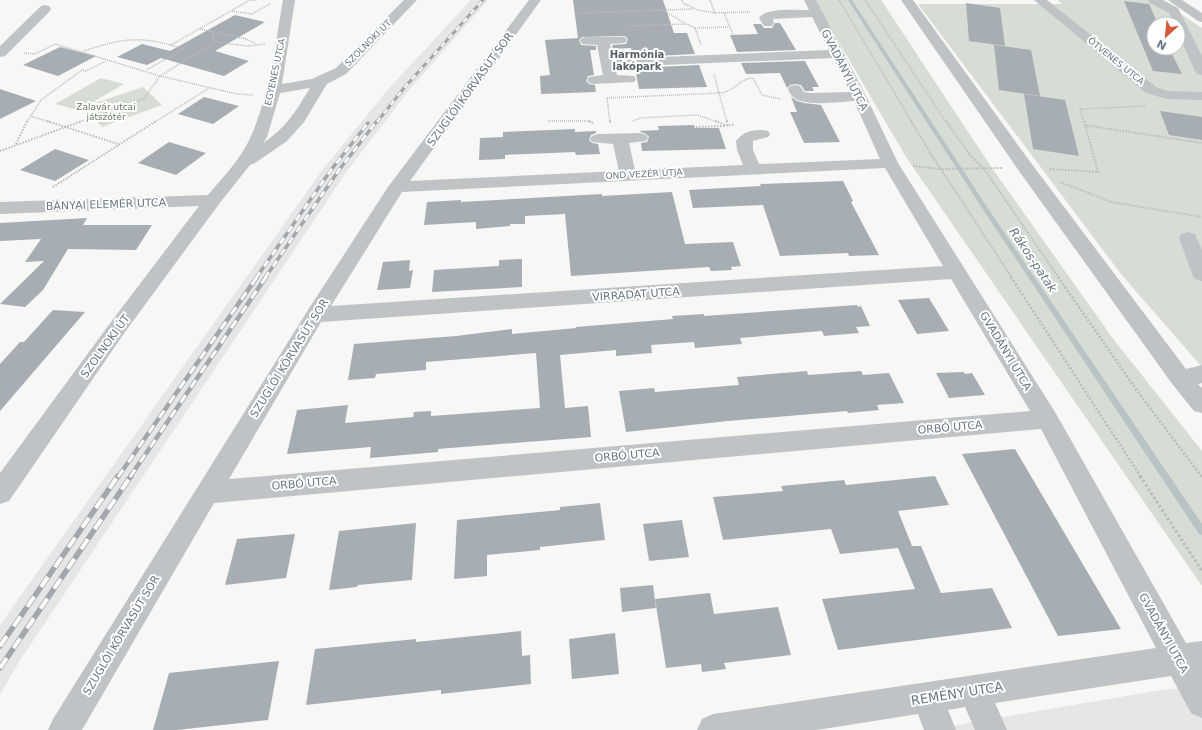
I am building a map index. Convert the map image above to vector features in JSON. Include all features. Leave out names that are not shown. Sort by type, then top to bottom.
[{"type":"street","name":"EGYENES UTCA","points":[[213,200],[241,166],[259,137],[273,93],[289,0]]},
{"type":"street","name":"SZOLNOKI ÚT","points":[[273,93],[321,81],[334,76],[411,0]]},
{"type":"street","name":"SZUGLÓI KÖRVASÚT SOR","points":[[64,730],[315,315],[397,188],[536,0]]},
{"type":"street","name":"GVADÁNYI UTCA","points":[[810,0],[859,96],[890,163],[958,272],[1190,657],[1202,702]]},
{"type":"street","points":[[907,0],[1025,167],[1192,377],[1202,404]]},
{"type":"street","name":"ÖTVENES UTCA","points":[[1040,0],[1151,90],[1167,95],[1202,96]]},
{"type":"street","points":[[1154,0],[1174,11],[1202,71]]},
{"type":"street","points":[[1174,0],[1202,18]]},
{"type":"street","points":[[2,51],[46,9]]},
{"type":"street","points":[[768,23],[766,18],[770,15],[817,13]]},
{"type":"street","points":[[600,47],[620,40]]},
{"type":"street","points":[[600,47],[710,58],[837,54]]},
{"type":"street","points":[[600,47],[604,80],[629,79]]},
{"type":"street","points":[[241,166],[281,138],[299,119],[321,81]]},
{"type":"street","points":[[795,89],[798,94],[819,98],[859,96]]},
{"type":"street","points":[[753,169],[743,146],[743,141],[746,137],[752,134],[762,134]]},
{"type":"street","points":[[628,175],[610,139],[640,138]]},
{"type":"street","name":"OND VEZÉR ÚTJA","points":[[397,188],[628,175],[890,163]]},
{"type":"street","name":"SZOLNOKI ÚT","points":[[0,493],[118,327],[213,200]]},
{"type":"street","name":"BÁNYAI ELEMÉR UTCA","points":[[0,208],[213,200]]},
{"type":"street","points":[[1188,238],[1202,274]]},
{"type":"street","name":"VIRRADAT UTCA","points":[[315,315],[958,272]]},
{"type":"street","name":"ORBÓ UTCA","points":[[207,492],[1047,419]]},
{"type":"street","name":"REMÉNY UTCA","points":[[713,730],[1190,657]]},
{"type":"street","points":[[973,691],[991,730]]},
{"type":"street","points":[[928,698],[940,730]]},
{"type":"path","points":[[171,45],[249,0],[256,0]]},
{"type":"path","points":[[231,11],[252,14],[275,0]]},
{"type":"path","points":[[682,0],[683,3],[694,9],[707,13],[714,13]]},
{"type":"path","points":[[839,0],[861,41],[905,110],[930,156],[941,169],[1202,571]]},
{"type":"path","points":[[865,0],[943,118],[970,155],[984,168],[1000,194],[1138,392],[1202,477]]},
{"type":"path","points":[[578,13],[694,9]]},
{"type":"path","points":[[661,10],[695,28],[730,26]]},
{"type":"path","points":[[724,13],[733,34]]},
{"type":"path","points":[[600,47],[597,33],[630,26],[687,24]]},
{"type":"path","points":[[695,28],[702,47]]},
{"type":"path","points":[[200,29],[250,40],[256,44]]},
{"type":"path","points":[[212,32],[215,42]]},
{"type":"path","points":[[83,52],[114,41],[129,39],[145,39],[184,48],[146,71]]},
{"type":"path","points":[[0,151],[144,99],[160,76],[215,42],[248,46],[256,44],[282,44]]},
{"type":"path","points":[[2,51],[35,54],[55,44],[160,76],[210,88],[237,94],[273,93]]},
{"type":"path","points":[[710,58],[728,126]]},
{"type":"path","points":[[16,144],[30,116],[41,100],[82,70],[86,71],[106,60]]},
{"type":"path","points":[[607,98],[726,93],[748,78],[753,78]]},
{"type":"path","points":[[604,80],[610,139]]},
{"type":"path","points":[[22,208],[210,88]]},
{"type":"path","points":[[1025,167],[1098,172],[1080,109],[1148,106]]},
{"type":"path","points":[[30,116],[121,145]]},
{"type":"path","points":[[1084,125],[1202,142]]},
{"type":"path","points":[[1025,167],[1111,202],[1202,217]]},
{"type":"path","points":[[941,169],[984,168]]},
{"type":"shaded area","points":[[471,0],[488,0],[410,89],[347,171],[19,662],[0,694],[0,625],[323,169],[391,86]]},
{"type":"shaded area","points":[[1202,686],[1202,730],[927,730],[1162,690]]},
{"type":"green space","points":[[814,0],[881,0],[994,171],[1114,340],[1202,451],[1202,586],[906,157]]},
{"type":"green space","points":[[1058,0],[1160,0],[1184,16],[1146,16],[1146,56],[1186,56],[1186,17],[1202,28],[1202,367],[1121,274],[918,4],[1062,4]]},
{"type":"green space","name":"Zalavár utcai játszótér","points":[[101,78],[124,84],[86,106],[143,87],[162,105],[102,127],[83,107],[78,110],[55,104]]},
{"type":"building","points":[[573,0],[663,0],[674,33],[687,33],[695,54],[633,57],[631,48],[613,49],[612,45],[626,44],[628,39],[625,36],[582,37],[579,40],[581,45],[596,46],[596,50],[590,50],[594,75],[588,76],[586,81],[589,84],[595,85],[596,92],[541,94],[540,76],[550,75],[545,40],[578,38]]},
{"type":"building","points":[[1124,1],[1149,4],[1154,16],[1146,16],[1146,54]]},
{"type":"building","points":[[966,3],[1000,8],[1005,46],[969,41]]},
{"type":"building","points":[[235,15],[265,22],[215,51],[249,61],[224,76],[161,58],[147,65],[117,57],[142,44],[170,51]]},
{"type":"building","points":[[775,23],[780,23],[796,50],[737,52],[730,35],[758,34],[753,24],[761,24],[764,28],[772,28]]},
{"type":"building","points":[[994,45],[1031,50],[1040,96],[999,90]]},
{"type":"building","points":[[60,47],[96,56],[58,76],[23,65]]},
{"type":"building","points":[[1147,56],[1173,56],[1182,74],[1153,71]]},
{"type":"building","points":[[805,61],[819,87],[812,87],[814,91],[805,91],[801,85],[795,84],[790,85],[787,88],[780,73],[746,74],[741,63]]},
{"type":"building","points":[[699,65],[707,87],[639,89],[635,68]]},
{"type":"building","points":[[0,89],[36,101],[0,119]]},
{"type":"building","points":[[1024,94],[1065,100],[1079,156],[1033,149]]},
{"type":"building","points":[[204,97],[239,106],[213,124],[178,114]]},
{"type":"building","points":[[791,97],[804,103],[821,105],[840,142],[804,143],[790,112],[797,112]]},
{"type":"building","points":[[1160,111],[1202,117],[1202,140],[1169,135]]},
{"type":"building","points":[[694,125],[695,128],[719,128],[726,149],[642,151],[641,143],[647,142],[649,137],[639,131],[659,130],[658,126]]},
{"type":"building","points":[[575,129],[575,132],[596,131],[596,133],[591,135],[589,140],[592,143],[598,144],[600,154],[576,155],[575,152],[505,155],[505,159],[479,160],[480,138],[503,137],[503,132]]},
{"type":"building","points":[[169,142],[206,153],[176,175],[138,163]]},
{"type":"building","points":[[55,149],[89,160],[55,181],[20,170]]},
{"type":"building","points":[[843,181],[853,201],[851,202],[879,255],[849,256],[848,253],[780,256],[763,205],[693,208],[689,190],[761,186],[760,184]]},
{"type":"building","points":[[672,192],[685,244],[733,242],[741,266],[731,267],[732,270],[711,271],[709,267],[571,276],[565,214],[525,216],[525,224],[510,224],[510,226],[476,229],[476,222],[424,225],[427,202],[461,200],[461,202],[602,194],[602,196]]},
{"type":"building","points":[[87,218],[83,225],[152,225],[136,250],[68,249],[43,290],[25,307],[0,304],[44,261],[25,262],[41,239],[0,241],[0,223]]},
{"type":"building","points":[[522,259],[522,287],[432,292],[434,270],[499,266],[499,260]]},
{"type":"building","points":[[410,260],[409,271],[413,270],[410,288],[377,290],[383,262]]},
{"type":"building","points":[[929,298],[949,331],[917,334],[898,300]]},
{"type":"building","points":[[857,305],[858,307],[861,306],[870,326],[856,327],[859,333],[824,336],[822,331],[740,338],[742,344],[695,348],[694,342],[651,345],[652,353],[616,356],[616,350],[560,355],[565,408],[588,406],[591,437],[438,449],[438,452],[370,458],[371,447],[287,454],[297,410],[348,405],[345,423],[413,417],[414,412],[431,411],[431,416],[540,408],[536,353],[426,362],[426,370],[376,374],[375,378],[348,380],[354,344],[456,336],[512,329],[512,334],[673,319],[672,316],[704,314],[704,316]]},
{"type":"building","points":[[53,310],[85,312],[0,411],[0,364],[20,342],[24,342]]},
{"type":"building","points":[[807,371],[808,375],[861,371],[863,375],[889,373],[904,403],[877,405],[879,410],[848,413],[847,411],[728,421],[626,432],[619,391],[654,388],[655,392],[739,385],[737,377]]},
{"type":"building","points":[[964,372],[965,374],[972,373],[985,395],[949,398],[936,373]]},
{"type":"building","points":[[1015,449],[1121,629],[1058,636],[962,454]]},
{"type":"building","points":[[935,476],[949,505],[898,511],[912,546],[921,546],[941,593],[992,588],[1012,628],[838,650],[822,599],[915,589],[898,548],[840,554],[831,529],[723,540],[713,497],[783,491],[781,486],[844,480],[846,485]]},
{"type":"building","points":[[600,503],[605,540],[540,547],[540,550],[487,555],[487,576],[454,579],[457,520],[560,510],[560,507]]},
{"type":"building","points":[[682,520],[689,557],[649,561],[643,524]]},
{"type":"building","points":[[416,523],[412,580],[358,585],[357,587],[329,590],[339,531]]},
{"type":"building","points":[[295,534],[286,578],[225,585],[237,539]]},
{"type":"building","points":[[653,585],[656,608],[622,612],[620,588]]},
{"type":"building","points":[[710,593],[714,614],[778,607],[791,655],[724,663],[726,669],[702,672],[701,664],[666,668],[655,599]]},
{"type":"building","points":[[521,631],[522,656],[530,655],[531,684],[441,694],[441,690],[306,705],[315,649],[416,639],[416,642]]},
{"type":"building","points":[[615,633],[619,674],[572,679],[569,639]]},
{"type":"building","points":[[279,661],[268,720],[177,730],[153,730],[169,673]]},
{"type":"waterway","name":"Rákos-patak","points":[[850,0],[987,211],[1202,531]]},
{"type":"railway","points":[[377,122],[404,88],[483,0]]},
{"type":"railway","points":[[265,278],[339,170],[377,121]]},
{"type":"railway","points":[[256,278],[331,170],[368,123]]},
{"type":"railway","points":[[118,477],[257,277]]},
{"type":"railway","points":[[130,477],[266,277]]},
{"type":"railway","points":[[0,646],[118,476]]},
{"type":"railway","points":[[0,668],[131,476]]},
{"type":"district","name":"Harmónia lakópark","points":[[637,60]]}]
